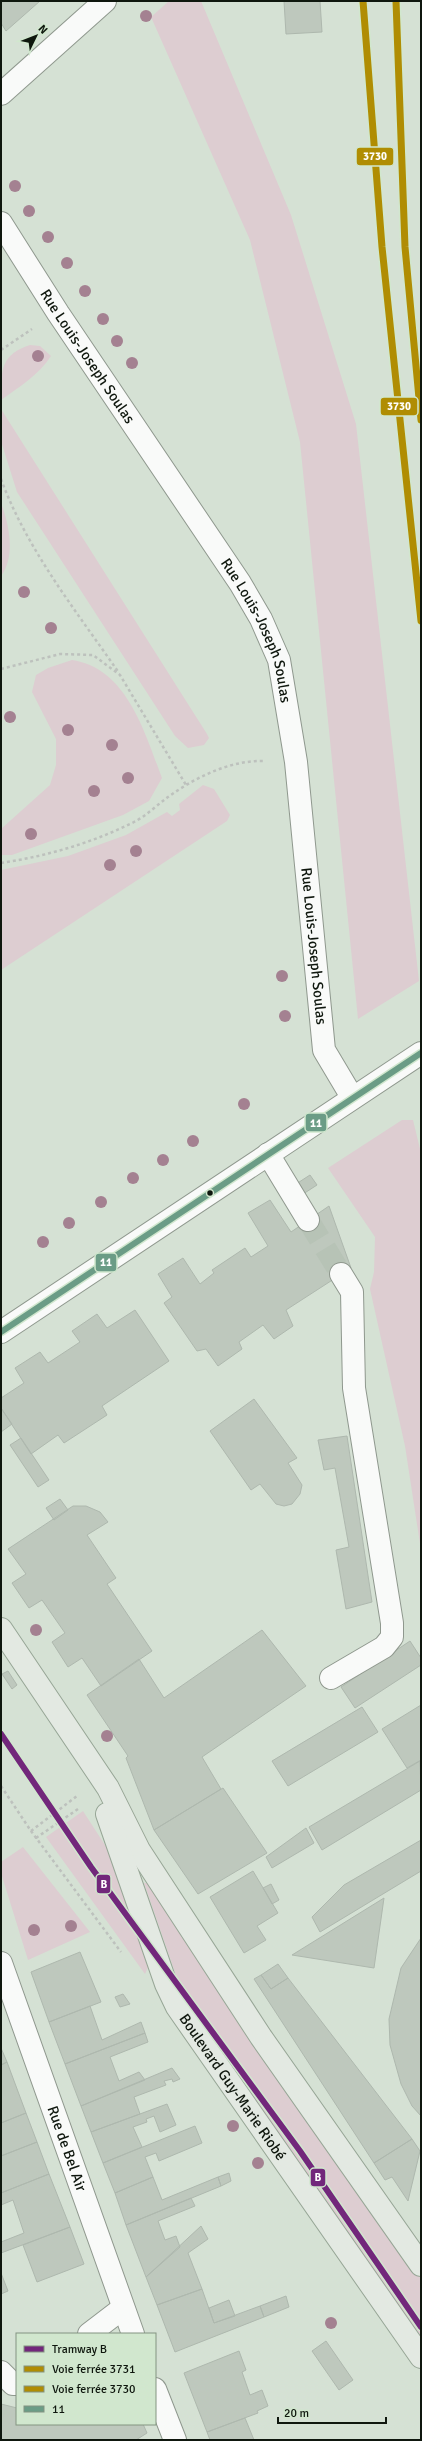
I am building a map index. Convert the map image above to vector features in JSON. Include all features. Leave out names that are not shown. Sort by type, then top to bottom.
[{"type":"main road","name":"Boulevard Guy-Marie Riobé","points":[[1,1629],[108,1788],[138,1850],[261,2037],[384,2210],[421,2265]]},
{"type":"main road","name":"Boulevard Guy-Marie Riobé","points":[[78,1745],[115,1836],[166,1984],[177,2007],[198,2040],[379,2294],[421,2357]]},
{"type":"street","points":[[1,94],[105,1]]},
{"type":"street","name":"Rue Louis-Joseph Soulas","points":[[1,223],[58,313],[240,583],[261,619],[279,660],[296,762],[324,1050],[352,1097]]},
{"type":"street","points":[[1,1332],[33,1309],[421,1052]]},
{"type":"street","points":[[268,1154],[308,1220]]},
{"type":"street","points":[[331,1678],[384,1647],[392,1636],[392,1623],[354,1388],[352,1292],[341,1274]]},
{"type":"street","points":[[1,1319],[33,1309]]},
{"type":"street","name":"Rue de Bel Air","points":[[1,1963],[133,2333]]},
{"type":"street","points":[[90,2333],[123,2308]]},
{"type":"street","points":[[1,2372],[13,2384],[16,2384]]},
{"type":"street","points":[[156,2392],[175,2440]]},
{"type":"path","points":[[1,350],[58,313]]},
{"type":"path","points":[[1,480],[9,502],[42,559],[120,675],[186,785]]},
{"type":"path","points":[[1,668],[60,654],[93,655],[120,675]]},
{"type":"path","points":[[1,863],[35,858],[88,842],[135,821],[195,779],[245,761],[296,762]]},
{"type":"path","points":[[1,1786],[30,1831],[126,1958]]},
{"type":"path","points":[[30,1831],[80,1794]]},
{"type":"shaded area","points":[[169,1],[201,1],[291,215],[356,424],[419,981],[358,1019],[300,442],[250,240],[151,17]]},
{"type":"shaded area","points":[[30,345],[40,346],[51,356],[35,375],[1,400],[1,381],[4,365],[13,354]]},
{"type":"shaded area","points":[[1,409],[207,734],[209,738],[204,745],[188,748],[175,736],[17,492],[1,441]]},
{"type":"shaded area","points":[[1,503],[10,540],[10,550],[6,568],[1,576]]},
{"type":"shaded area","points":[[72,660],[91,666],[107,675],[120,689],[141,723],[162,778],[149,801],[123,815],[12,855],[1,855],[1,829],[50,785],[56,765],[56,739],[32,692],[36,675],[48,668]]},
{"type":"shaded area","points":[[203,785],[214,789],[230,815],[227,821],[1,970],[1,870],[68,856],[126,835],[167,812],[172,816],[180,810],[179,804]]},
{"type":"shaded area","points":[[402,1120],[413,1120],[421,1153],[421,1550],[405,1446],[370,1289],[374,1272],[375,1237],[328,1168]]},
{"type":"shaded area","points":[[83,1811],[114,1859],[149,1965],[145,1974],[46,1837]]},
{"type":"shaded area","points":[[23,1847],[90,1932],[28,1960],[1,1873],[1,1862]]},
{"type":"shaded area","points":[[144,1883],[150,1883],[421,2279],[421,2341],[186,2004]]},
{"type":"building","points":[[1,1],[40,1],[6,31],[1,23]]},
{"type":"building","points":[[284,1],[320,1],[322,32],[286,34]]},
{"type":"building","points":[[310,1175],[317,1185],[300,1196],[293,1186]]},
{"type":"building","points":[[270,1200],[291,1232],[329,1206],[351,1268],[286,1310],[293,1326],[274,1339],[263,1325],[239,1342],[242,1349],[218,1366],[206,1349],[197,1351],[164,1303],[172,1297],[158,1274],[183,1258],[200,1284],[214,1273],[212,1270],[245,1248],[251,1257],[268,1246],[248,1213]]},
{"type":"building","points":[[135,1310],[169,1361],[102,1406],[107,1415],[64,1443],[58,1435],[31,1454],[1,1408],[1,1398],[24,1383],[15,1368],[40,1352],[48,1363],[80,1342],[72,1331],[97,1314],[107,1328]]},
{"type":"building","points":[[254,1399],[297,1458],[288,1463],[302,1485],[300,1494],[292,1504],[284,1506],[276,1504],[260,1484],[251,1490],[210,1431]]},
{"type":"building","points":[[1,1408],[12,1424],[1,1432]]},
{"type":"building","points":[[347,1436],[372,1602],[346,1609],[336,1550],[349,1547],[335,1468],[324,1470],[318,1440]]},
{"type":"building","points":[[21,1438],[49,1480],[38,1487],[10,1445]]},
{"type":"building","points":[[60,1499],[68,1510],[54,1520],[46,1508]]},
{"type":"building","points":[[73,1506],[86,1506],[100,1512],[108,1522],[87,1535],[116,1578],[107,1584],[152,1651],[101,1686],[82,1658],[68,1667],[52,1642],[65,1633],[42,1600],[29,1608],[12,1583],[26,1574],[8,1549]]},
{"type":"building","points":[[262,1630],[306,1686],[202,1757],[221,1789],[154,1830],[126,1758],[128,1756],[87,1695],[139,1659],[164,1698]]},
{"type":"building","points":[[410,1641],[421,1658],[421,1665],[355,1708],[341,1687]]},
{"type":"building","points":[[8,1671],[17,1685],[12,1689],[2,1674]]},
{"type":"building","points":[[421,1705],[421,1760],[407,1768],[382,1729]]},
{"type":"building","points":[[362,1707],[378,1732],[288,1786],[272,1761]]},
{"type":"building","points":[[420,1761],[421,1790],[322,1850],[309,1827]]},
{"type":"building","points":[[223,1788],[267,1853],[198,1894],[154,1830]]},
{"type":"building","points":[[306,1828],[314,1843],[272,1868],[266,1857]]},
{"type":"building","points":[[421,1840],[421,1871],[320,1932],[312,1917],[344,1885]]},
{"type":"building","points":[[253,1871],[278,1913],[257,1926],[266,1940],[244,1953],[210,1897]]},
{"type":"building","points":[[271,1884],[279,1900],[272,1904],[263,1888]]},
{"type":"building","points":[[384,1898],[374,1968],[292,1955]]},
{"type":"building","points":[[421,1938],[421,2116],[412,2106],[401,2084],[390,2045],[389,2019],[401,1968]]},
{"type":"building","points":[[80,1952],[101,2002],[49,2022],[31,1972]]},
{"type":"building","points":[[278,1964],[288,1978],[271,1989],[261,1975]]},
{"type":"building","points":[[261,1975],[271,1989],[288,1978],[412,2139],[374,2163],[254,1979]]},
{"type":"building","points":[[123,1994],[130,2004],[120,2007],[115,1997]]},
{"type":"building","points":[[90,2006],[102,2040],[141,2022],[145,2033],[65,2064],[49,2022]]},
{"type":"building","points":[[145,2033],[148,2042],[110,2057],[119,2081],[139,2072],[145,2080],[81,2106],[65,2064]]},
{"type":"building","points":[[1,2048],[7,2062],[1,2065]]},
{"type":"building","points":[[7,2062],[26,2113],[1,2123],[1,2065]]},
{"type":"building","points":[[172,2068],[180,2079],[173,2082],[172,2079],[164,2081],[166,2085],[134,2097],[140,2114],[91,2132],[81,2106]]},
{"type":"building","points":[[167,2104],[176,2125],[160,2132],[154,2116],[146,2119],[147,2122],[133,2127],[142,2147],[103,2163],[91,2132]]},
{"type":"building","points":[[26,2113],[37,2142],[1,2156],[1,2123]]},
{"type":"building","points":[[195,2126],[202,2143],[159,2161],[156,2153],[145,2157],[153,2177],[115,2193],[103,2163]]},
{"type":"building","points":[[412,2139],[420,2151],[408,2201],[392,2177],[385,2180],[374,2163]]},
{"type":"building","points":[[37,2142],[49,2174],[1,2193],[1,2156]]},
{"type":"building","points":[[229,2173],[231,2181],[221,2186],[218,2177]]},
{"type":"building","points":[[49,2174],[70,2227],[1,2253],[1,2242],[24,2233],[13,2200],[1,2205],[1,2193]]},
{"type":"building","points":[[153,2177],[162,2200],[218,2177],[221,2186],[126,2225],[115,2193]]},
{"type":"building","points":[[191,2198],[195,2206],[158,2221],[165,2240],[176,2236],[180,2247],[146,2277],[126,2225]]},
{"type":"building","points":[[201,2226],[208,2239],[188,2253],[202,2289],[157,2305],[146,2277]]},
{"type":"building","points":[[70,2227],[84,2264],[37,2282],[23,2245]]},
{"type":"building","points":[[1,2273],[8,2291],[1,2294]]},
{"type":"building","points":[[202,2289],[214,2323],[260,2306],[264,2317],[175,2352],[157,2305]]},
{"type":"building","points":[[286,2296],[289,2307],[264,2317],[260,2306]]},
{"type":"building","points":[[229,2300],[235,2316],[214,2323],[209,2308]]},
{"type":"building","points":[[326,2341],[353,2380],[339,2390],[312,2351]]},
{"type":"building","points":[[239,2351],[246,2370],[242,2372],[250,2395],[262,2390],[268,2406],[257,2411],[258,2413],[207,2432],[184,2373]]},
{"type":"building","points":[[1,2404],[16,2408],[16,2425],[143,2425],[147,2433],[136,2440],[1,2440]]},
{"type":"building","points":[[245,2418],[254,2440],[210,2440],[207,2432]]},
{"type":"tunnel","points":[[308,1220],[341,1274]]},
{"type":"tram line","name":"B","points":[[1,1734],[91,1867],[300,2151],[421,2327]]},
{"type":"rail line","name":"3730","points":[[363,1],[382,247],[421,621]]},
{"type":"rail line","name":"3731","points":[[396,1],[405,247],[421,420]]},
{"type":"transit line","name":"11","points":[[1,1332],[421,1053]]}]
